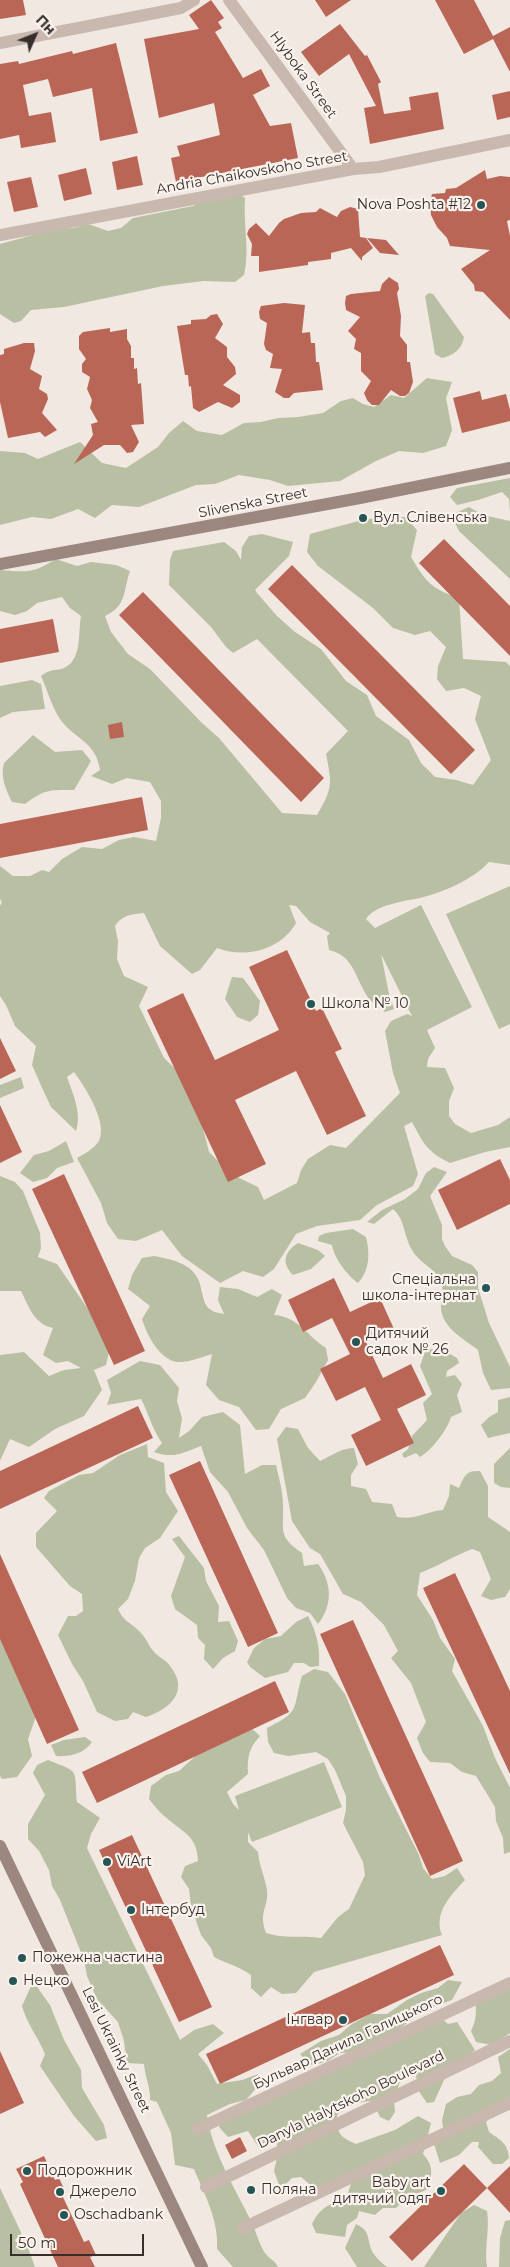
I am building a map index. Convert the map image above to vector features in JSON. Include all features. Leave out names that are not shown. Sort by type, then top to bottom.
[{"type":"main road","name":"Slivenska Street","points":[[0,564],[360,498],[510,468]]},
{"type":"main road","name":"Lesi Ukrainky Street","points":[[0,1846],[202,2267]]},
{"type":"street","points":[[0,43],[181,8],[194,0]]},
{"type":"street","name":"Hlyboka Street","points":[[229,0],[353,169]]},
{"type":"street","name":"Andria Chaikovskoho Street","points":[[0,235],[353,169],[379,167],[510,140]]},
{"type":"street","name":"Бульвар Данила Галицького","points":[[198,2129],[510,1983]]},
{"type":"street","name":"Danyla Halytskoho Boulevard","points":[[206,2187],[510,2040]]},
{"type":"street","points":[[243,2228],[510,2103]]},
{"type":"green space","points":[[231,189],[245,198],[246,266],[244,275],[235,282],[204,281],[163,286],[64,307],[31,310],[21,321],[14,323],[0,314],[0,244],[55,229],[74,228],[88,224],[108,231],[121,228],[133,218],[193,206],[221,191]]},
{"type":"green space","points":[[429,293],[433,294],[464,337],[457,351],[442,358],[435,354],[425,296]]},
{"type":"green space","points":[[427,378],[452,382],[446,398],[452,430],[446,446],[423,453],[399,451],[376,461],[340,481],[288,486],[270,480],[239,475],[215,484],[196,485],[139,507],[112,505],[95,518],[78,509],[51,519],[32,517],[0,525],[0,451],[25,453],[38,459],[80,442],[102,463],[126,468],[158,447],[169,433],[183,421],[197,431],[222,435],[244,423],[323,413],[341,401],[353,398],[363,404],[374,407],[391,395],[404,398]]},
{"type":"green space","points":[[510,478],[510,512],[509,499],[502,492],[457,505],[450,497],[457,488]]},
{"type":"green space","points":[[469,507],[483,515],[510,521],[510,579],[459,531],[451,515]]},
{"type":"green space","points":[[405,517],[417,530],[411,557],[421,573],[441,591],[459,598],[463,659],[506,662],[510,666],[510,865],[489,862],[474,874],[448,889],[383,907],[370,914],[366,919],[375,928],[421,905],[472,1007],[427,1030],[435,1048],[428,1059],[427,1067],[445,1068],[454,1088],[449,1101],[449,1116],[455,1124],[471,1133],[498,1125],[510,1117],[510,1147],[485,1152],[450,1163],[436,1155],[426,1146],[412,1122],[404,1126],[418,1174],[413,1186],[377,1205],[360,1220],[317,1226],[296,1234],[274,1269],[263,1277],[243,1271],[220,1283],[182,1256],[162,1230],[136,1241],[118,1239],[107,1223],[101,1203],[77,1158],[92,1149],[99,1141],[101,1133],[100,1124],[94,1105],[74,1072],[67,1077],[77,1110],[78,1124],[76,1131],[51,1107],[32,1065],[36,1046],[15,1026],[0,996],[0,906],[2,902],[0,899],[0,866],[13,876],[30,876],[42,870],[49,872],[62,859],[82,847],[102,849],[119,840],[134,837],[156,841],[161,818],[161,801],[150,782],[127,778],[112,784],[91,776],[100,770],[94,752],[58,716],[41,676],[49,671],[66,667],[75,657],[81,616],[70,608],[62,597],[37,603],[27,611],[15,615],[0,611],[0,570],[35,570],[56,559],[77,566],[91,562],[116,565],[130,571],[121,603],[105,616],[111,632],[128,654],[150,669],[219,738],[282,813],[317,815],[330,786],[326,754],[348,731],[257,639],[233,653],[211,627],[169,585],[170,560],[173,551],[224,542],[236,551],[241,560],[242,547],[249,536],[262,534],[293,542],[289,556],[255,590],[257,593],[277,616],[295,632],[321,649],[346,681],[367,695],[376,716],[409,740],[421,763],[435,777],[473,785],[491,760],[475,719],[481,696],[464,688],[446,691],[437,679],[438,666],[446,647],[430,631],[415,635],[393,628],[373,608],[318,566],[307,552],[310,534],[366,519]],"holes":[[[289,905],[296,906],[310,922],[330,933],[327,936],[329,950],[337,953],[348,962],[367,996],[385,1012],[394,1009],[381,954],[412,1016],[407,1014],[391,1021],[385,1031],[393,1073],[400,1093],[346,1148],[330,1145],[308,1159],[301,1170],[297,1183],[264,1200],[258,1187],[231,1174],[209,1152],[192,1085],[164,1058],[139,1006],[148,987],[124,976],[117,959],[118,941],[115,926],[124,917],[144,913],[160,946],[192,974],[200,970],[217,948],[239,953],[261,950],[272,946],[281,940],[296,923]]]},
{"type":"green space","points":[[32,680],[41,684],[45,709],[13,712],[0,718],[0,686]]},
{"type":"green space","points":[[33,735],[55,752],[82,750],[91,761],[74,790],[48,791],[25,804],[12,802],[3,778],[4,763]]},
{"type":"green space","points":[[510,886],[510,1024],[499,1029],[446,914]]},
{"type":"green space","points":[[232,977],[243,978],[260,1001],[258,1015],[250,1022],[237,1017],[225,999]]},
{"type":"green space","points":[[21,1077],[24,1088],[0,1098],[0,1085]]},
{"type":"green space","points":[[66,1141],[74,1162],[57,1168],[47,1178],[33,1182],[20,1173],[34,1155],[49,1151]]},
{"type":"green space","points":[[434,1167],[447,1172],[430,1196],[442,1225],[442,1239],[452,1256],[472,1265],[478,1272],[478,1288],[489,1323],[510,1367],[510,1388],[491,1390],[483,1373],[478,1350],[455,1333],[445,1322],[441,1308],[441,1281],[435,1272],[418,1258],[409,1245],[397,1213],[393,1209],[374,1224],[367,1222],[382,1210],[405,1199],[418,1189],[426,1173]]},
{"type":"green space","points":[[0,1176],[15,1182],[23,1191],[40,1233],[41,1248],[38,1257],[57,1264],[101,1328],[110,1347],[106,1365],[94,1370],[102,1390],[84,1416],[55,1429],[29,1447],[10,1439],[0,1461],[0,1355],[24,1352],[49,1376],[64,1370],[81,1368],[68,1361],[56,1363],[43,1355],[53,1328],[46,1326],[37,1319],[21,1291],[0,1291]]},
{"type":"green space","points":[[353,1229],[366,1237],[368,1249],[367,1267],[358,1283],[342,1266],[335,1255],[332,1245],[318,1241],[319,1236],[326,1233]]},
{"type":"green space","points":[[298,1243],[318,1250],[325,1256],[311,1269],[293,1275],[289,1271],[286,1258],[293,1246]]},
{"type":"green space","points":[[154,1256],[180,1263],[191,1270],[199,1281],[205,1303],[208,1307],[211,1310],[224,1314],[218,1300],[220,1287],[238,1289],[257,1297],[272,1289],[282,1295],[274,1315],[290,1319],[326,1348],[328,1360],[305,1398],[281,1409],[269,1429],[256,1430],[239,1407],[219,1400],[206,1385],[212,1354],[190,1361],[177,1362],[165,1356],[155,1345],[142,1319],[150,1306],[128,1289],[132,1275],[142,1258]]},
{"type":"green space","points":[[426,1349],[443,1350],[457,1358],[459,1363],[447,1371],[446,1377],[455,1375],[462,1384],[457,1395],[462,1412],[451,1417],[439,1439],[425,1454],[420,1457],[416,1453],[404,1458],[402,1454],[408,1449],[412,1436],[427,1420],[423,1403],[432,1394],[420,1366]]},
{"type":"green space","points":[[140,1361],[160,1365],[179,1388],[177,1401],[182,1418],[179,1438],[189,1431],[202,1417],[223,1412],[240,1425],[245,1474],[262,1465],[276,1465],[281,1485],[283,1532],[285,1537],[302,1553],[304,1566],[318,1564],[323,1571],[328,1586],[328,1602],[323,1617],[318,1624],[310,1613],[296,1608],[287,1598],[264,1550],[247,1528],[228,1492],[210,1472],[201,1446],[173,1455],[154,1452],[162,1443],[141,1399],[107,1405],[111,1393],[107,1380]]},
{"type":"green space","points":[[510,1397],[510,1433],[488,1438],[481,1425],[498,1412],[498,1400]]},
{"type":"green space","points":[[286,1427],[298,1429],[308,1448],[320,1461],[340,1451],[354,1448],[358,1464],[351,1475],[351,1486],[366,1489],[372,1502],[392,1504],[397,1517],[415,1517],[443,1510],[449,1496],[450,1484],[459,1488],[464,1477],[469,1473],[480,1471],[488,1486],[488,1517],[510,1532],[510,1589],[505,1597],[491,1600],[481,1596],[491,1579],[480,1552],[472,1549],[420,1573],[417,1595],[433,1620],[440,1638],[455,1659],[452,1671],[483,1726],[495,1758],[510,1788],[510,1852],[504,1854],[503,1838],[496,1821],[495,1807],[476,1776],[462,1772],[450,1763],[430,1762],[423,1753],[417,1738],[426,1722],[411,1683],[391,1658],[398,1651],[384,1625],[361,1602],[343,1594],[320,1554],[310,1548],[292,1521],[277,1439]]},
{"type":"green space","points":[[147,1444],[148,1457],[164,1463],[166,1492],[178,1511],[160,1538],[145,1548],[139,1558],[135,1581],[128,1599],[118,1609],[125,1619],[141,1633],[155,1653],[170,1666],[176,1675],[178,1691],[169,1704],[155,1714],[146,1717],[133,1712],[128,1719],[115,1721],[97,1712],[83,1681],[72,1664],[58,1635],[68,1616],[76,1616],[83,1611],[82,1594],[70,1586],[36,1547],[36,1533],[57,1511],[44,1498],[49,1491],[79,1475],[93,1473],[120,1455]]},
{"type":"green space","points":[[510,1448],[510,1488],[501,1487],[494,1483],[494,1464]]},
{"type":"green space","points":[[179,1536],[204,1568],[206,1581],[219,1606],[218,1622],[229,1621],[238,1641],[235,1651],[223,1658],[213,1669],[204,1659],[205,1645],[198,1638],[197,1625],[175,1609],[171,1596],[185,1557],[172,1539]]},
{"type":"green space","points":[[308,1616],[317,1640],[319,1666],[310,1667],[304,1663],[294,1663],[288,1672],[265,1678],[250,1667],[247,1662],[254,1648],[265,1639],[281,1636],[296,1622]]},
{"type":"green space","points":[[0,1639],[7,1645],[39,1708],[28,1739],[32,1756],[17,1777],[2,1779],[0,1776]]},
{"type":"green space","points":[[314,1669],[328,1672],[345,1694],[380,1778],[419,1855],[423,1868],[432,1879],[445,1876],[457,1868],[465,1880],[449,1898],[442,1912],[440,1927],[442,1935],[314,1972],[296,1993],[282,1994],[271,1987],[261,1997],[251,1988],[251,1975],[214,1957],[211,1948],[201,1935],[191,1906],[189,1889],[181,1877],[185,1866],[198,1861],[195,1846],[190,1837],[163,1815],[149,1799],[151,1786],[166,1775],[179,1771],[200,1752],[250,1727],[260,1736],[250,1753],[248,1774],[227,1792],[233,1804],[239,1810],[235,1796],[324,1762],[342,1807],[252,1842],[248,1832],[248,1842],[258,1852],[267,1890],[267,1901],[263,1914],[266,1933],[280,1936],[321,1938],[338,1917],[349,1909],[365,1875],[363,1862],[343,1823],[346,1810],[346,1796],[328,1759],[316,1752],[288,1756],[274,1753],[268,1742],[267,1728],[291,1713],[296,1702],[302,1676]]},
{"type":"green space","points":[[85,1737],[92,1742],[89,1746],[81,1752],[71,1755],[56,1756],[51,1745],[64,1740]]},
{"type":"green space","points":[[48,1760],[66,1767],[74,1773],[77,1802],[100,1818],[91,1834],[87,1848],[180,2040],[194,2030],[213,2024],[224,2033],[198,2054],[207,2065],[217,2084],[242,2080],[258,2074],[259,2085],[246,2100],[230,2104],[207,2115],[214,2143],[225,2170],[263,2249],[278,2267],[233,2267],[217,2249],[216,2228],[207,2198],[194,2169],[175,2165],[171,2133],[157,2102],[150,2100],[144,2064],[127,2063],[124,2041],[118,2022],[97,1999],[87,1976],[84,1960],[60,1900],[52,1886],[49,1870],[39,1851],[28,1839],[28,1824],[45,1795],[33,1773],[37,1765]]},
{"type":"green space","points":[[448,1980],[462,1982],[452,2000],[427,2009],[393,2033],[357,2052],[340,2053],[326,2062],[310,2065],[300,2054],[321,2041],[339,2035],[352,2024],[370,2014],[387,2014],[407,2000],[438,1988]]},
{"type":"green space","points":[[510,1983],[510,2033],[492,2045],[476,2042],[471,2031],[476,2016],[477,1993],[485,1988]]},
{"type":"green space","points":[[31,1986],[37,1987],[50,2005],[64,2040],[81,2070],[82,2088],[104,2125],[107,2138],[96,2141],[74,2116],[40,2066],[45,2054],[22,2006]]},
{"type":"green space","points":[[439,2016],[448,2024],[457,2022],[475,2050],[444,2080],[434,2102],[427,2103],[418,2090],[416,2075],[410,2075],[400,2081],[394,2102],[395,2112],[389,2121],[380,2117],[373,2101],[354,2105],[337,2115],[340,2134],[356,2144],[395,2130],[418,2116],[431,2123],[423,2154],[431,2167],[430,2180],[426,2190],[405,2199],[396,2208],[383,2208],[375,2215],[359,2211],[357,2218],[347,2225],[345,2237],[316,2233],[312,2224],[318,2214],[329,2205],[346,2199],[351,2184],[321,2194],[301,2177],[292,2178],[284,2186],[279,2185],[274,2171],[278,2153],[276,2138],[266,2139],[261,2151],[248,2131],[228,2137],[219,2127],[223,2118]]},
{"type":"green space","points":[[510,2049],[510,2103],[486,2122],[489,2132],[505,2145],[509,2158],[502,2164],[493,2164],[478,2147],[479,2142],[472,2142],[459,2155],[440,2163],[434,2144],[444,2137],[442,2120],[446,2104],[457,2097],[471,2094],[479,2085],[492,2081],[501,2073],[498,2057]]},
{"type":"green space","points":[[0,2188],[27,2245],[35,2267],[0,2267]]},
{"type":"green space","points":[[474,2205],[487,2211],[487,2267],[424,2267],[461,2213]]},
{"type":"green space","points":[[510,2220],[510,2267],[499,2267],[500,2238],[505,2221]]},
{"type":"green space","points":[[356,2224],[367,2233],[373,2253],[387,2267],[357,2267],[345,2248]]},
{"type":"building","points":[[0,0],[23,0],[26,15],[0,19]]},
{"type":"building","points":[[211,0],[224,18],[218,22],[222,28],[215,32],[243,78],[261,69],[270,86],[253,95],[270,126],[291,123],[298,158],[176,182],[171,158],[180,156],[177,146],[220,135],[214,103],[159,118],[144,39],[199,29],[189,15]]},
{"type":"building","points":[[315,0],[351,0],[326,17]]},
{"type":"building","points":[[435,0],[474,0],[493,36],[510,27],[510,72],[493,39],[464,54]]},
{"type":"building","points":[[340,24],[365,56],[367,55],[381,82],[378,84],[384,114],[411,110],[409,97],[438,92],[444,129],[370,144],[364,108],[376,106],[349,54],[319,76],[301,52]]},
{"type":"building","points":[[116,43],[138,133],[100,141],[92,88],[53,97],[48,79],[23,85],[29,116],[51,112],[56,142],[21,148],[19,135],[0,139],[0,64],[18,61],[19,64],[72,51],[73,54]]},
{"type":"building","points":[[510,91],[510,117],[497,120],[492,95]]},
{"type":"building","points":[[137,156],[143,185],[117,190],[112,162]]},
{"type":"building","points":[[86,168],[92,194],[64,201],[58,175]]},
{"type":"building","points":[[485,170],[487,179],[500,176],[510,177],[510,220],[507,221],[510,236],[510,320],[483,292],[475,291],[474,285],[461,269],[490,250],[450,246],[447,238],[437,227],[431,215],[430,202],[432,194],[445,193],[446,189],[456,188]]},
{"type":"building","points":[[31,177],[38,207],[14,212],[7,182]]},
{"type":"building","points":[[350,207],[358,209],[360,237],[366,238],[373,248],[362,257],[362,261],[351,248],[331,253],[331,259],[308,262],[308,265],[259,272],[259,256],[251,256],[252,244],[247,234],[249,229],[256,223],[269,236],[284,219],[301,213],[316,212],[320,208],[337,217],[341,211]]},
{"type":"building","points":[[367,238],[386,240],[399,255],[380,253]]},
{"type":"building","points":[[389,277],[398,283],[399,289],[397,293],[401,316],[400,336],[407,345],[407,362],[410,362],[413,382],[409,393],[405,396],[400,396],[391,390],[379,405],[372,405],[364,393],[371,381],[361,371],[361,353],[354,349],[356,339],[348,331],[360,317],[346,310],[345,303],[346,296],[351,294],[380,291],[382,284]]},
{"type":"building","points":[[284,303],[305,305],[302,333],[310,332],[311,343],[315,343],[316,362],[319,362],[323,390],[294,393],[289,398],[284,398],[275,392],[282,369],[270,368],[273,354],[266,350],[264,344],[267,323],[260,319],[259,312],[261,306]]},
{"type":"building","points":[[217,314],[223,324],[215,338],[227,347],[227,357],[235,367],[236,374],[223,385],[240,395],[240,402],[232,408],[218,402],[199,412],[193,408],[191,386],[189,387],[188,375],[185,375],[177,326],[191,324],[191,320],[206,319],[211,315]]},
{"type":"building","points":[[110,328],[110,332],[127,329],[127,339],[131,346],[131,358],[134,358],[134,369],[137,368],[138,384],[141,383],[144,424],[131,425],[139,442],[133,452],[127,453],[120,445],[104,445],[74,464],[93,435],[91,424],[98,422],[90,408],[92,400],[87,389],[90,377],[82,372],[82,364],[86,359],[79,349],[79,336],[83,332]]},
{"type":"building","points":[[24,343],[34,343],[35,351],[30,369],[42,376],[39,389],[47,394],[48,399],[42,413],[57,430],[45,437],[40,432],[8,438],[0,402],[0,355],[4,354],[4,349]]},
{"type":"building","points":[[480,391],[482,400],[506,394],[510,410],[510,421],[462,433],[453,398]]},
{"type":"building","points":[[444,539],[510,606],[510,656],[419,563]]},
{"type":"building","points":[[292,565],[475,750],[451,774],[268,589]]},
{"type":"building","points":[[143,592],[324,778],[301,802],[119,615]]},
{"type":"building","points":[[53,619],[59,652],[0,663],[0,629]]},
{"type":"building","points":[[122,722],[124,737],[110,739],[108,725]]},
{"type":"building","points":[[142,797],[148,830],[0,858],[0,824]]},
{"type":"building","points":[[287,950],[316,1011],[322,1008],[342,1049],[335,1052],[366,1116],[327,1135],[296,1071],[235,1100],[266,1164],[228,1182],[147,1010],[183,993],[215,1060],[279,1030],[249,967]]},
{"type":"building","points":[[0,1038],[16,1071],[0,1079]]},
{"type":"building","points":[[0,1105],[22,1152],[0,1163]]},
{"type":"building","points":[[500,1159],[510,1180],[510,1204],[457,1230],[438,1190]]},
{"type":"building","points":[[64,1174],[145,1351],[114,1365],[32,1189]]},
{"type":"building","points":[[334,1278],[350,1312],[380,1298],[394,1329],[366,1342],[383,1378],[411,1364],[426,1395],[397,1409],[414,1443],[366,1466],[351,1435],[381,1420],[365,1387],[336,1401],[320,1369],[350,1354],[332,1318],[303,1332],[288,1300]]},
{"type":"building","points":[[138,1406],[153,1438],[0,1509],[0,1471]]},
{"type":"building","points":[[200,1461],[278,1633],[248,1647],[169,1475]]},
{"type":"building","points":[[0,1554],[79,1730],[47,1744],[0,1639]]},
{"type":"building","points":[[455,1573],[510,1691],[510,1774],[423,1588]]},
{"type":"building","points":[[353,1620],[463,1861],[430,1876],[320,1634]]},
{"type":"building","points":[[275,1681],[289,1712],[97,1803],[82,1772]]},
{"type":"building","points":[[132,1835],[212,2007],[179,2022],[99,1850]]},
{"type":"building","points":[[440,1945],[454,1975],[220,2084],[206,2054]]},
{"type":"building","points":[[0,2051],[24,2103],[0,2114]]},
{"type":"building","points":[[240,2137],[247,2151],[232,2159],[225,2145]]},
{"type":"building","points":[[44,2156],[55,2180],[59,2178],[66,2193],[62,2195],[84,2242],[89,2240],[96,2255],[90,2257],[95,2267],[58,2267],[20,2184],[23,2182],[16,2169]]},
{"type":"building","points":[[464,2164],[487,2188],[412,2261],[389,2237]]},
{"type":"building","points":[[510,2166],[510,2213],[487,2188]]},
{"type":"place","name":"Nova Poshta #12","points":[[481,205]]},
{"type":"place","name":"Вул. Слівенська","points":[[363,518]]},
{"type":"place","name":"Школа № 10","points":[[311,1004]]},
{"type":"place","name":"Спеціальна школа-інтернат","points":[[486,1288]]},
{"type":"place","name":"Дитячий садок № 26","points":[[356,1342]]},
{"type":"place","name":"ViArt","points":[[107,1862]]},
{"type":"place","name":"Інтербуд","points":[[131,1910]]},
{"type":"place","name":"Пожежна частина","points":[[22,1958]]},
{"type":"place","name":"Нецко","points":[[13,1981]]},
{"type":"place","name":"Інгвар","points":[[343,2020]]},
{"type":"place","name":"Подорожник","points":[[27,2171]]},
{"type":"place","name":"Поляна","points":[[251,2190]]},
{"type":"place","name":"Baby art дитячий одяг","points":[[441,2191]]},
{"type":"place","name":"Джерело","points":[[60,2192]]},
{"type":"place","name":"Oschadbank","points":[[64,2215]]}]
